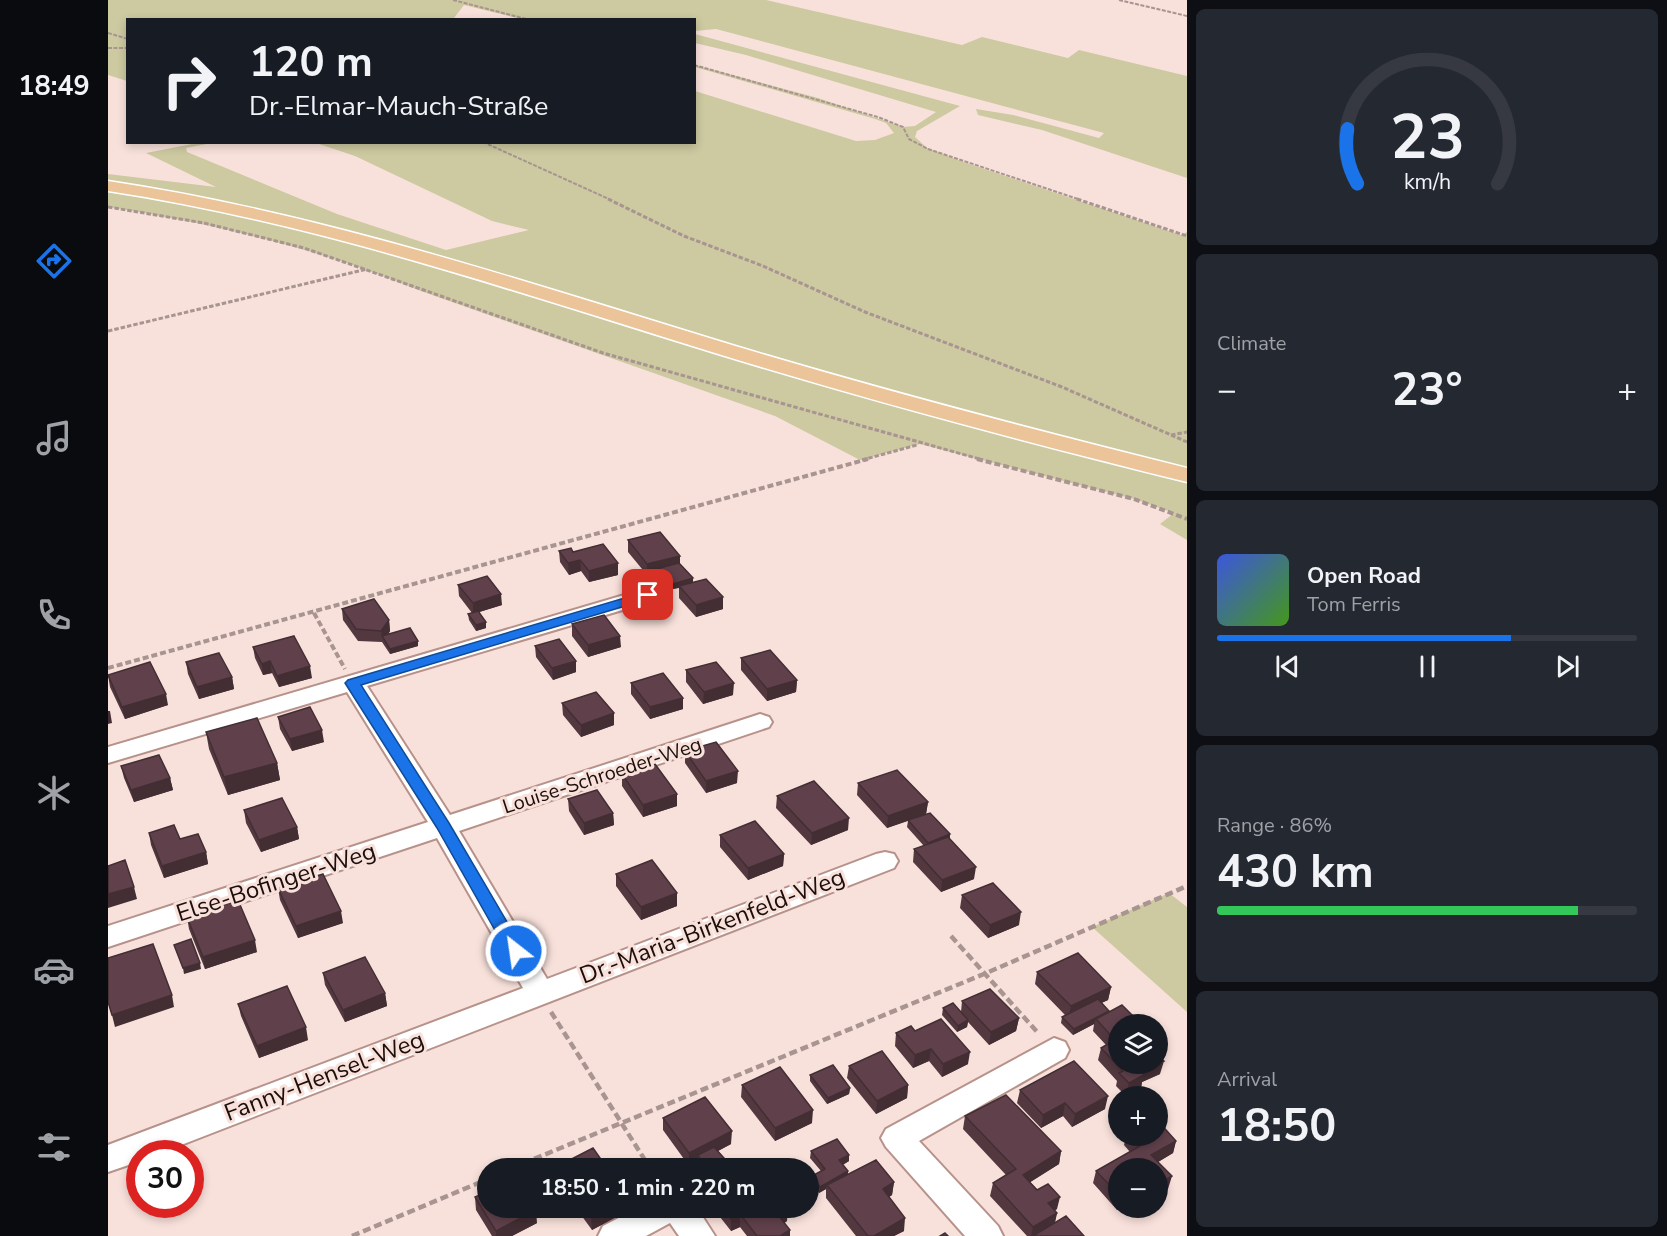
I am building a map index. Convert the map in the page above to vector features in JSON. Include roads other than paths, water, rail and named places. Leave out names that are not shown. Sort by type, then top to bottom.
[{"type":"main road","points":[[108,186],[200,200],[312,224],[878,395],[1187,475]]},
{"type":"street","points":[[108,755],[648,595]]},
{"type":"street","points":[[353,683],[444,827],[540,992]]},
{"type":"street","name":"Louise-Schroeder-Weg","points":[[444,827],[760,722]]},
{"type":"street","name":"Else-Bofinger-Weg","points":[[108,937],[444,827]]},
{"type":"street","name":"Dr.-Maria-Birkenfeld-Weg","points":[[540,992],[885,861]]},
{"type":"street","name":"Fanny-Hensel-Weg","points":[[108,1159],[540,992]]},
{"type":"street","points":[[986,1236],[897,1138],[1054,1050]]},
{"type":"street","points":[[615,1236],[649,1218]]},
{"type":"street","points":[[685,1218],[698,1236]]}]
